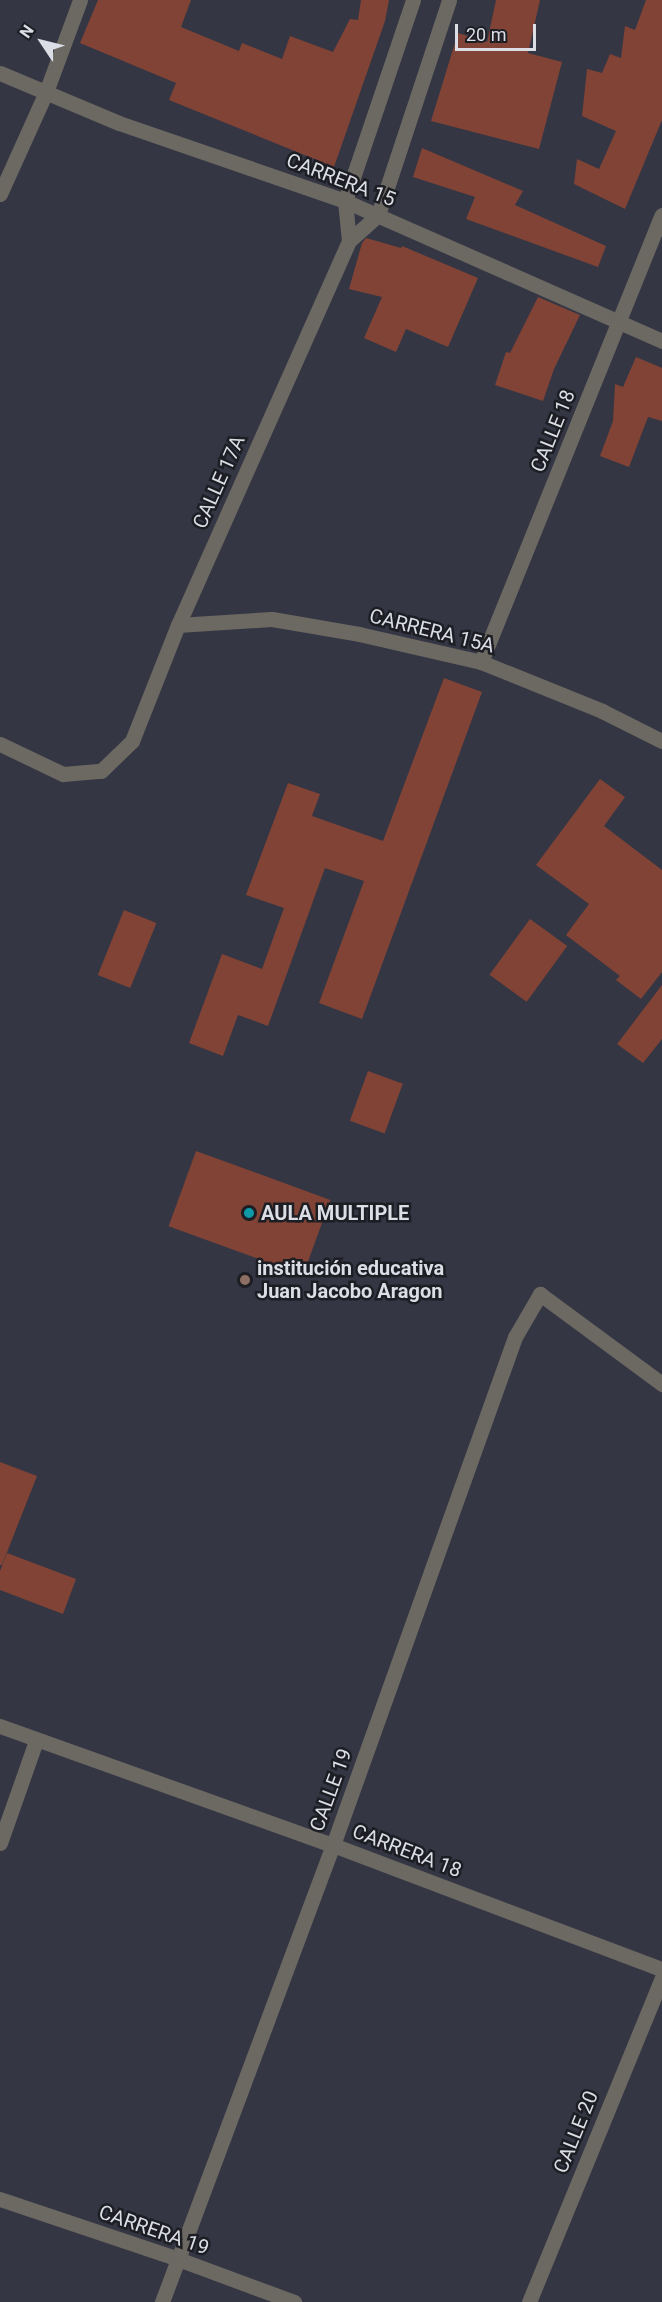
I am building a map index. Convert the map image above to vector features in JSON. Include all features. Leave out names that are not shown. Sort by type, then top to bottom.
[{"type":"street","points":[[0,194],[46,92],[80,0]]},
{"type":"street","name":"CALLE 17A","points":[[349,241],[345,201],[414,0]]},
{"type":"street","name":"CALLE 17A","points":[[0,744],[63,774],[101,771],[132,741],[178,625],[349,241],[378,215],[449,0]]},
{"type":"street","name":"CARRERA 15","points":[[0,73],[119,123],[345,201],[619,324],[662,341]]},
{"type":"street","name":"CALLE 18","points":[[481,662],[662,215]]},
{"type":"street","name":"CARRERA 15A","points":[[178,625],[272,619],[359,634],[481,662],[602,711],[662,741]]},
{"type":"street","name":"CALLE 19","points":[[162,2302],[333,1845],[516,1337],[540,1294],[662,1384]]},
{"type":"street","name":"CARRERA 18","points":[[0,1726],[36,1742],[333,1845],[662,1969]]},
{"type":"street","points":[[0,1843],[36,1742]]},
{"type":"street","name":"CALLE 20","points":[[528,2302],[662,1978]]},
{"type":"street","name":"CARRERA 19","points":[[0,2199],[178,2259],[294,2302]]},
{"type":"building","points":[[98,0],[191,0],[181,27],[239,51],[242,43],[282,59],[290,36],[333,52],[350,19],[358,20],[361,0],[389,0],[385,21],[334,167],[169,100],[176,83],[80,43]]},
{"type":"building","points":[[496,0],[540,0],[528,53],[562,62],[539,149],[431,121],[458,33],[487,42]]},
{"type":"building","points":[[646,0],[662,0],[662,120],[625,209],[574,184],[577,159],[599,169],[616,131],[582,116],[587,69],[602,73],[610,54],[621,58],[625,26],[635,30]]},
{"type":"building","points":[[422,148],[523,191],[515,205],[606,246],[598,267],[466,219],[475,197],[413,177]]},
{"type":"building","points":[[366,238],[401,248],[402,246],[478,278],[448,347],[406,329],[396,352],[364,338],[382,297],[349,289],[362,243]]},
{"type":"building","points":[[538,297],[580,315],[554,369],[543,401],[495,385],[506,352],[510,353]]},
{"type":"building","points":[[636,357],[662,368],[662,421],[648,417],[629,467],[600,456],[613,421],[615,384],[623,387]]},
{"type":"building","points":[[444,678],[482,692],[362,1019],[319,1003],[364,881],[325,868],[268,1026],[238,1015],[223,1056],[189,1043],[222,954],[262,969],[284,908],[246,895],[288,783],[320,794],[312,816],[383,841]]},
{"type":"building","points":[[600,779],[625,797],[604,826],[662,870],[662,972],[641,999],[616,980],[620,976],[566,935],[589,904],[536,865]]},
{"type":"building","points":[[124,910],[156,923],[130,988],[98,975]]},
{"type":"building","points":[[530,919],[567,946],[527,1002],[489,975]]},
{"type":"building","points":[[662,985],[662,1039],[643,1063],[617,1044]]},
{"type":"building","points":[[368,1071],[403,1084],[385,1133],[350,1121]]},
{"type":"building","name":"AULA MULTIPLE","points":[[196,1151],[330,1200],[303,1275],[169,1226]]},
{"type":"building","points":[[0,1462],[37,1476],[2,1565],[0,1565]]},
{"type":"building","points":[[7,1553],[76,1579],[63,1614],[0,1590],[0,1571]]},
{"type":"place","name":"AULA MULTIPLE","points":[[249,1213]]},
{"type":"place","name":"institución educativa Juan Jacobo Aragon","points":[[245,1280]]}]
